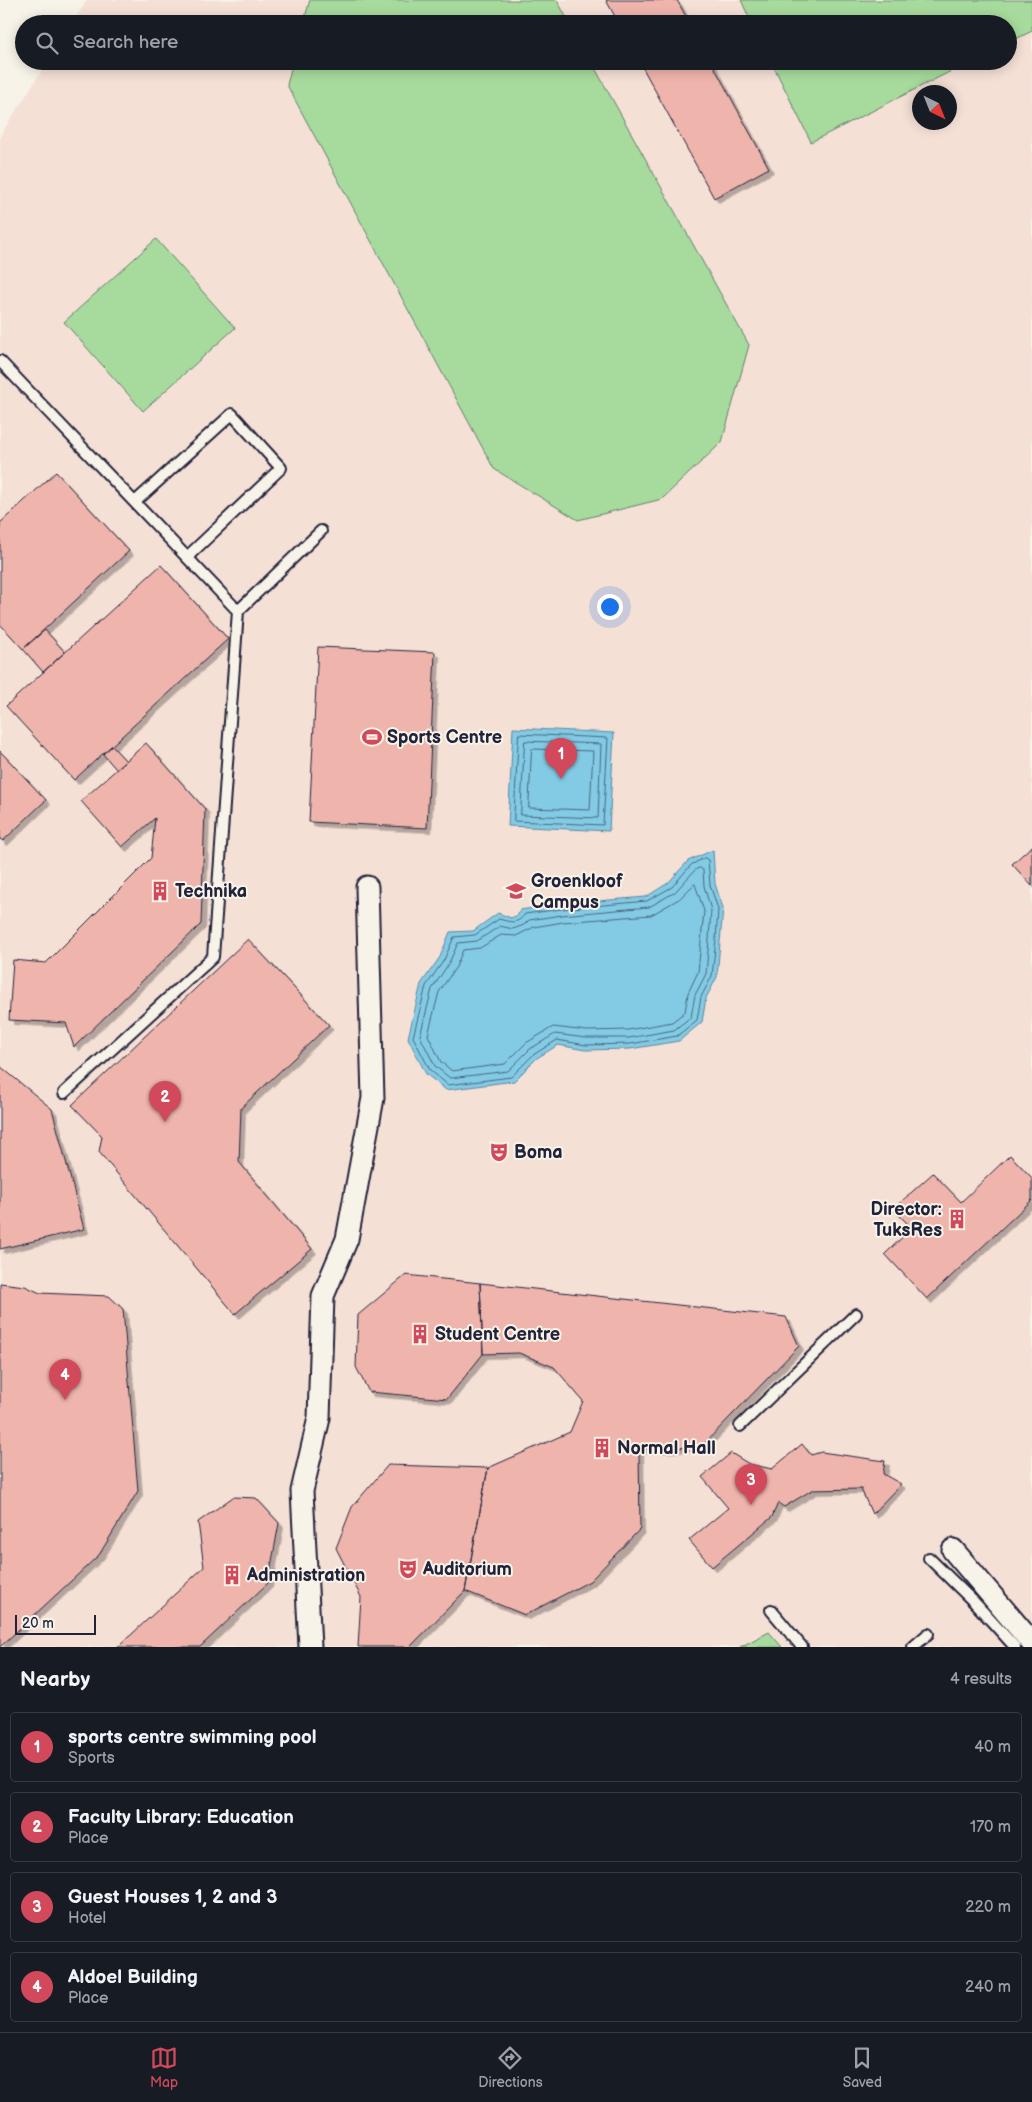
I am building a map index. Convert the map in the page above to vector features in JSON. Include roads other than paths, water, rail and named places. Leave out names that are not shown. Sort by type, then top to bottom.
[{"type":"street","points":[[310,1647],[302,1491],[319,1418],[323,1296],[347,1239],[374,1098],[367,887]]},
{"type":"street","points":[[953,1550],[1032,1643]]},
{"type":"lane","points":[[0,361],[238,610]]},
{"type":"lane","points":[[135,502],[232,414],[281,468],[187,557]]},
{"type":"lane","points":[[64,1094],[214,957],[238,610],[321,531]]},
{"type":"lane","points":[[740,1426],[856,1314]]},
{"type":"lane","points":[[930,1558],[1015,1647]]},
{"type":"lane","points":[[771,1610],[802,1647]]},
{"type":"lane","points":[[913,1647],[928,1634]]},
{"type":"water","points":[[513,728],[614,733],[609,831],[508,826]]},
{"type":"water","points":[[713,850],[715,884],[723,908],[717,977],[706,998],[702,1022],[679,1041],[630,1049],[585,1050],[558,1045],[537,1058],[514,1081],[446,1090],[426,1074],[408,1038],[421,984],[440,957],[450,932],[473,931],[498,913],[511,918],[518,915],[520,910],[561,904],[646,897],[668,883],[688,861]]},
{"type":"place","name":"Sports Centre","points":[[372,737]]},
{"type":"place","name":"sports centre swimming pool","points":[[561,779]]},
{"type":"place","name":"Technika","points":[[160,891]]},
{"type":"place","name":"Groenkloof Campus","points":[[516,891]]},
{"type":"place","name":"Faculty Library: Education","points":[[165,1122]]},
{"type":"place","name":"Boma","points":[[499,1152]]},
{"type":"place","name":"Director: TuksRes","points":[[957,1219]]},
{"type":"place","name":"Student Centre","points":[[420,1334]]},
{"type":"place","name":"Aldoel Building","points":[[65,1400]]},
{"type":"place","name":"Normal Hall","points":[[602,1448]]},
{"type":"place","name":"Guest Houses 1, 2 and 3","points":[[751,1505]]},
{"type":"place","name":"Auditorium","points":[[408,1569]]},
{"type":"place","name":"Administration","points":[[232,1575]]}]
